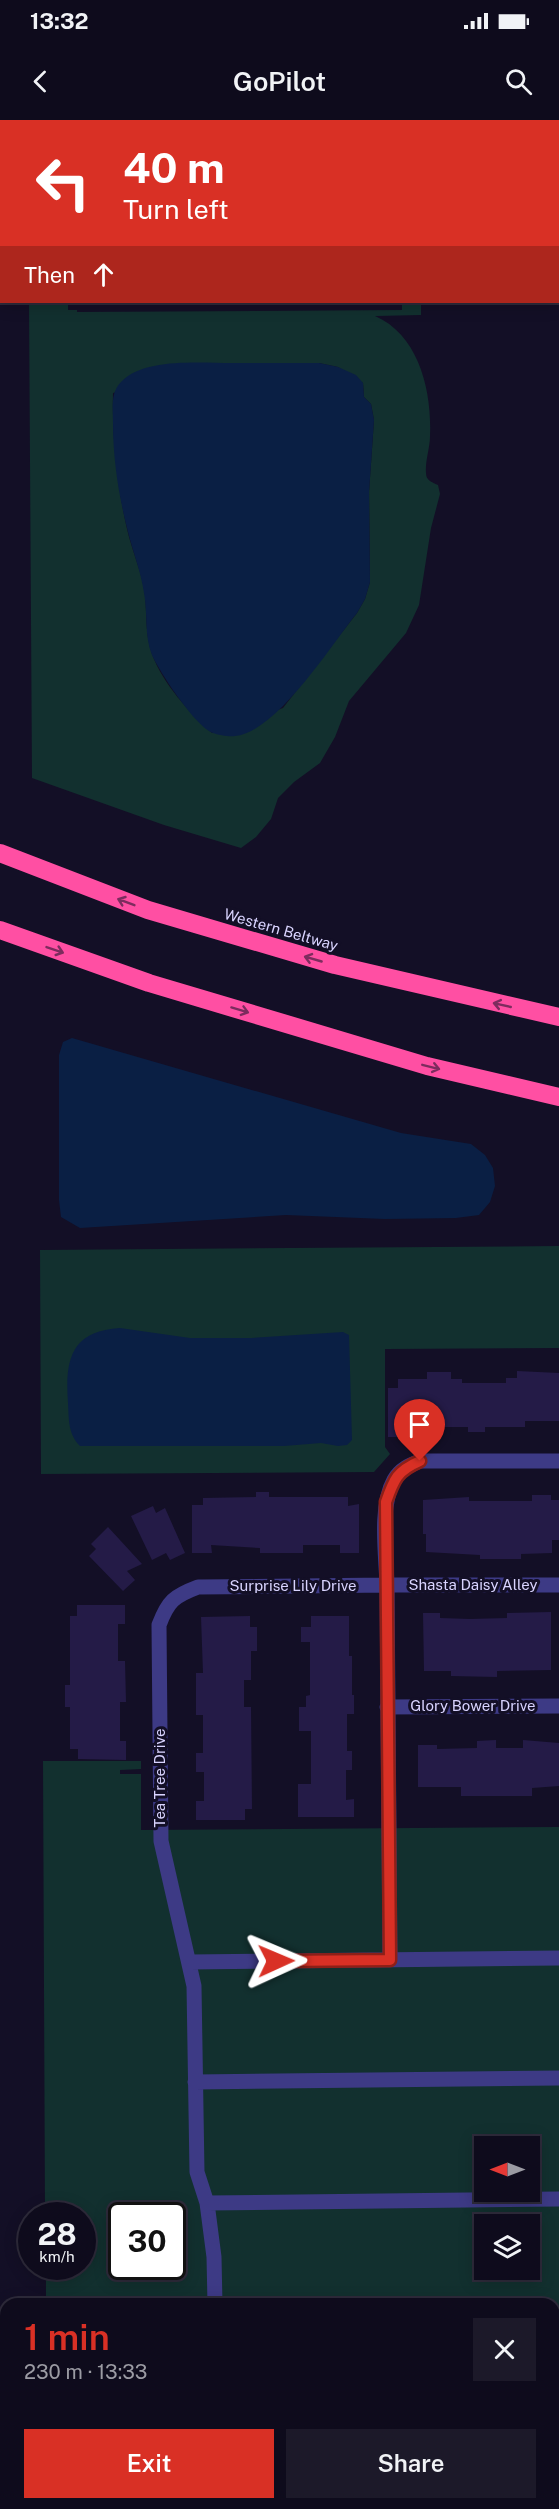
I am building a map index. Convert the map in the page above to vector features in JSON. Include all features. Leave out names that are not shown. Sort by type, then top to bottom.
[{"type":"highway","name":"Western Beltway","points":[[0,853],[148,910],[269,946],[335,965],[559,1017]]},
{"type":"highway","points":[[0,930],[149,983],[417,1063],[559,1097]]},
{"type":"street","points":[[390,1960],[386,1502],[395,1478],[405,1467],[420,1461],[559,1461]]},
{"type":"street","name":"Shasta Daisy Alley","points":[[387,1585],[559,1584]]},
{"type":"street","name":"Surprise Lily Drive","points":[[175,1595],[198,1587],[387,1585]]},
{"type":"street","name":"Tea Tree Drive","points":[[175,1595],[159,1625],[161,1841],[194,1986],[197,2172],[207,2202],[214,2257],[215,2298]]},
{"type":"street","name":"Glory Bower Drive","points":[[387,1707],[559,1706]]},
{"type":"street","points":[[190,1962],[559,1958]]},
{"type":"street","points":[[195,2082],[559,2078]]},
{"type":"street","points":[[207,2202],[559,2199]]},
{"type":"green space","points":[[29,303],[68,303],[68,310],[77,310],[77,312],[402,310],[402,303],[421,303],[421,315],[375,316],[402,336],[420,366],[430,419],[426,475],[429,480],[438,485],[440,494],[431,528],[419,605],[406,633],[349,701],[335,737],[320,763],[294,782],[278,798],[271,819],[256,837],[241,848],[164,825],[32,778]],"holes":[[[239,363],[319,363],[338,367],[363,383],[364,397],[371,404],[374,420],[369,492],[370,582],[365,599],[357,613],[283,708],[212,733],[170,687],[152,654],[147,632],[144,586],[127,529],[120,495],[114,445],[113,393]]]},
{"type":"green space","points":[[559,1246],[559,1348],[385,1349],[385,1447],[390,1454],[374,1472],[41,1474],[40,1250]]},
{"type":"green space","points":[[43,1761],[141,1761],[141,1769],[120,1770],[120,1774],[141,1774],[141,1830],[559,1827],[559,2298],[46,2298],[46,2280],[96,2280],[96,2202],[45,2202]]},
{"type":"water","points":[[319,363],[338,367],[356,375],[363,383],[364,397],[371,404],[374,420],[369,492],[370,582],[365,599],[357,613],[285,704],[268,720],[251,731],[235,736],[213,733],[197,721],[188,710],[170,686],[152,655],[148,640],[143,585],[125,519],[117,478],[114,451],[115,391],[121,382],[132,374],[145,368],[161,365]]},
{"type":"water","points":[[72,1038],[401,1133],[471,1144],[485,1155],[493,1168],[495,1186],[490,1202],[479,1215],[456,1218],[385,1219],[286,1215],[80,1228],[61,1217],[59,1200],[59,1055],[63,1042]]},
{"type":"water","points":[[120,1328],[190,1338],[251,1338],[343,1332],[349,1335],[352,1440],[347,1445],[338,1446],[321,1443],[284,1446],[80,1446],[73,1437],[69,1421],[67,1388],[70,1362],[74,1351],[90,1335],[103,1330]]},
{"type":"building","points":[[517,1371],[559,1373],[559,1421],[525,1421],[525,1427],[485,1427],[485,1432],[468,1432],[468,1427],[443,1427],[443,1424],[405,1424],[405,1437],[388,1437],[388,1388],[398,1388],[398,1379],[427,1379],[427,1372],[451,1372],[451,1379],[462,1379],[462,1383],[506,1383],[506,1378],[517,1378]]},
{"type":"building","points":[[256,1492],[269,1492],[269,1497],[348,1497],[348,1506],[359,1504],[359,1553],[340,1553],[340,1545],[303,1545],[303,1553],[260,1553],[260,1548],[211,1545],[212,1553],[192,1553],[192,1505],[203,1505],[203,1498],[256,1497]]},
{"type":"building","points":[[532,1495],[551,1495],[551,1500],[559,1500],[559,1540],[552,1540],[552,1553],[521,1554],[521,1559],[480,1559],[480,1555],[426,1552],[426,1534],[423,1534],[423,1500],[469,1497],[469,1501],[532,1501]]},
{"type":"building","points":[[153,1506],[156,1513],[165,1508],[185,1553],[170,1560],[166,1553],[152,1560],[131,1516]]},
{"type":"building","points":[[108,1527],[142,1564],[127,1571],[135,1580],[123,1591],[89,1556],[96,1549],[91,1544]]},
{"type":"building","points":[[77,1605],[125,1605],[125,1624],[118,1624],[118,1661],[125,1661],[126,1702],[120,1702],[120,1741],[126,1741],[126,1760],[78,1759],[78,1749],[70,1749],[70,1707],[65,1707],[65,1685],[70,1685],[70,1616],[77,1616]]},
{"type":"building","points":[[551,1612],[551,1670],[497,1671],[497,1677],[451,1676],[451,1671],[424,1671],[423,1613],[440,1613],[440,1618],[470,1619],[507,1618],[507,1613]]},
{"type":"building","points":[[250,1616],[250,1627],[257,1627],[257,1651],[251,1651],[251,1680],[244,1680],[244,1707],[251,1707],[252,1809],[245,1809],[245,1820],[196,1820],[196,1801],[204,1801],[204,1772],[196,1772],[196,1753],[203,1753],[203,1715],[196,1715],[196,1673],[203,1673],[201,1617]]},
{"type":"building","points":[[311,1616],[349,1616],[349,1656],[352,1656],[354,1714],[347,1714],[347,1751],[352,1751],[352,1770],[346,1770],[346,1800],[354,1799],[354,1817],[298,1817],[298,1784],[311,1784],[311,1731],[299,1731],[299,1707],[306,1707],[306,1696],[310,1695],[310,1642],[301,1642],[301,1627],[311,1627]]},
{"type":"building","points":[[496,1740],[496,1748],[523,1748],[523,1740],[559,1743],[559,1786],[532,1788],[532,1796],[461,1796],[461,1787],[418,1787],[418,1745],[437,1745],[437,1749],[477,1748],[477,1741]]},
{"type":"route","points":[[276,1961],[390,1960],[386,1502],[395,1478],[405,1467],[420,1461]]}]
